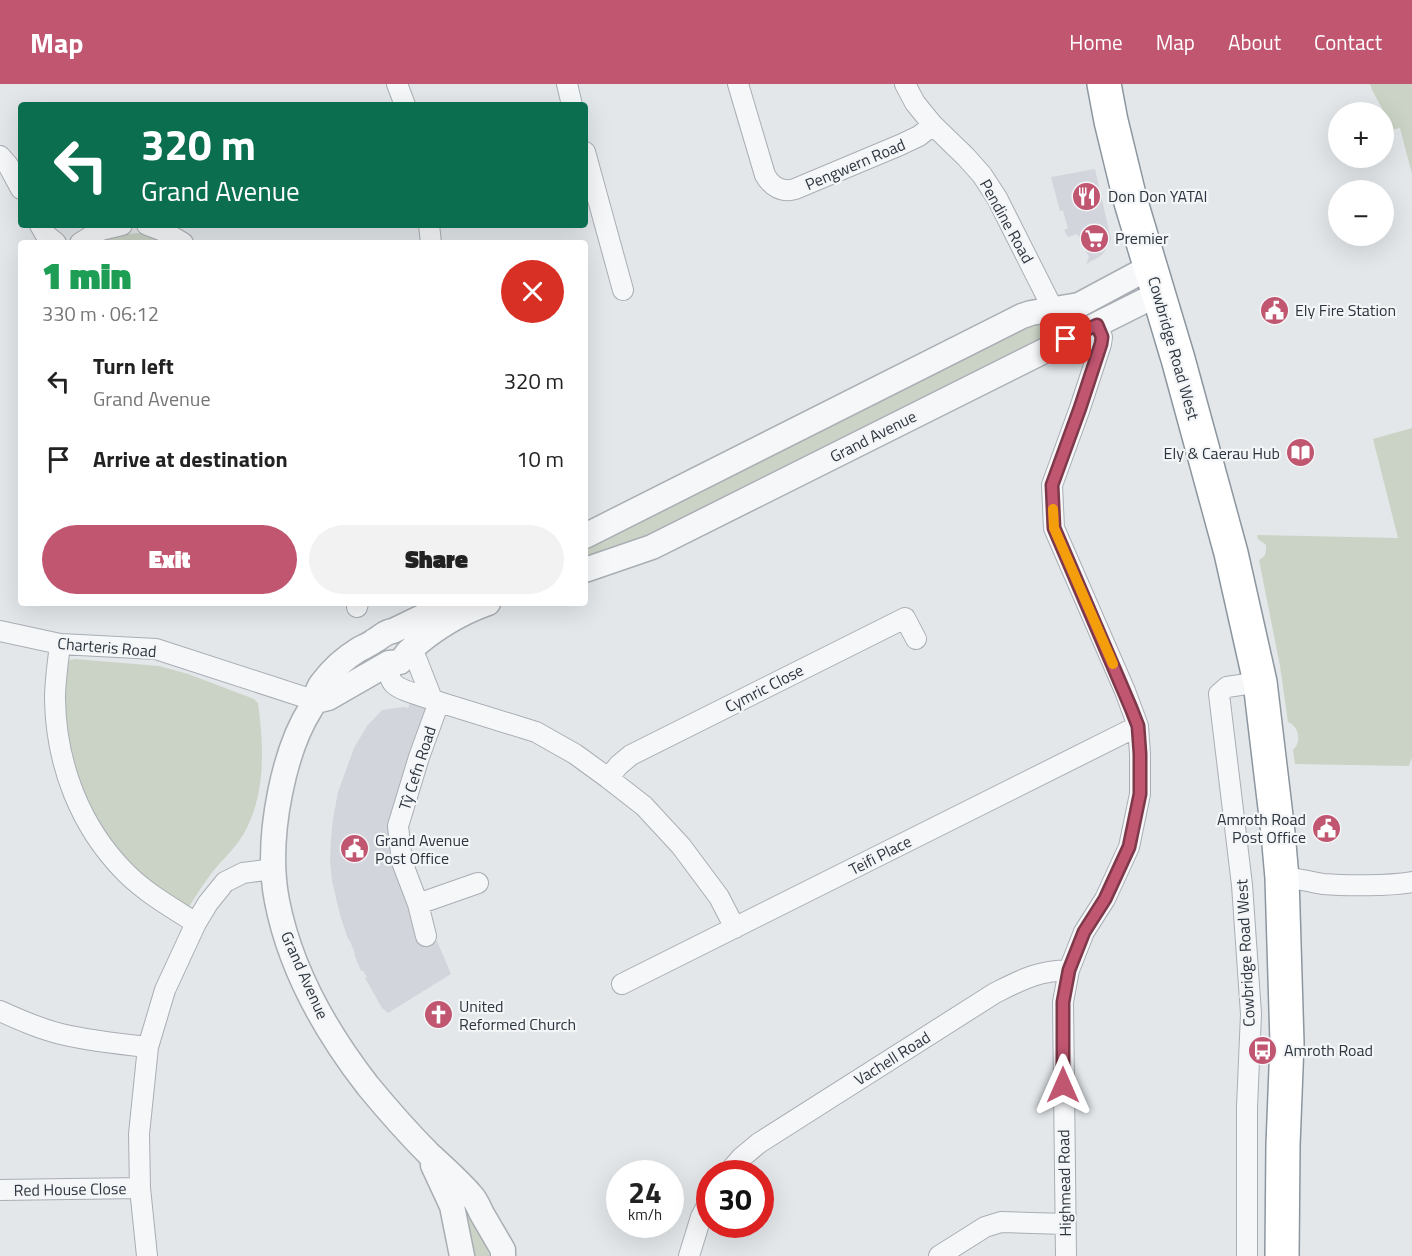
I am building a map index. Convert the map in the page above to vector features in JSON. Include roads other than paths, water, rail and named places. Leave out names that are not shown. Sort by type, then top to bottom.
[{"type":"highway","name":"Cowbridge Road West","points":[[1104,84],[1130,199],[1178,359],[1231,553],[1260,682],[1282,878],[1287,1043],[1282,1256]]},
{"type":"street","points":[[398,84],[404,102]]},
{"type":"street","points":[[567,84],[571,102]]},
{"type":"street","name":"Pengwern Road","points":[[738,84],[765,175],[775,187],[783,190],[795,189],[900,145],[919,136],[933,125]]},
{"type":"street","name":"Pendine Road","points":[[905,84],[915,103],[933,125],[982,175],[997,198],[1066,339]]},
{"type":"street","points":[[0,156],[18,183]]},
{"type":"street","points":[[588,163],[623,290]]},
{"type":"street","points":[[42,228],[52,240]]},
{"type":"street","points":[[85,240],[101,230],[109,228]]},
{"type":"street","points":[[155,228],[178,240]]},
{"type":"street","points":[[588,534],[1022,316],[1080,305],[1154,280]]},
{"type":"street","name":"Grand Avenue","points":[[588,569],[652,547],[1097,325],[1154,280]]},
{"type":"street","name":"Highmead Road","points":[[1066,1256],[1063,1002],[1069,970],[1084,932],[1105,899],[1129,847],[1140,794],[1138,726],[1054,528],[1052,485],[1101,344],[1102,337],[1097,325]]},
{"type":"street","name":"Grand Avenue","points":[[444,606],[356,651],[336,667],[319,686],[316,701],[296,739],[283,780],[275,823],[273,869],[282,922],[301,974],[333,1036],[369,1087],[427,1152],[472,1196],[502,1250],[503,1256]]},
{"type":"street","points":[[316,701],[328,698],[398,658],[455,617],[479,606]]},
{"type":"street","name":"Cymric Close","points":[[608,778],[631,755],[905,618],[916,639]]},
{"type":"street","name":"Charteris Road","points":[[0,631],[60,644],[156,649],[316,701]]},
{"type":"street","points":[[385,635],[375,646],[378,658],[416,658],[435,700]]},
{"type":"street","points":[[60,644],[55,700],[57,725],[66,775],[80,810],[112,859],[127,874],[162,902],[196,923]]},
{"type":"street","points":[[398,658],[392,682],[395,685],[420,696],[536,732],[575,754],[644,806],[681,846],[719,897],[735,928]]},
{"type":"street","name":"Cowbridge Road West","points":[[1247,1256],[1247,1107],[1251,1014],[1242,885],[1219,694],[1227,687],[1260,682]]},
{"type":"street","name":"Tŷ Cefn Road","points":[[426,936],[418,904],[402,862],[398,826],[435,700]]},
{"type":"street","name":"Teifi Place","points":[[622,984],[1138,726]]},
{"type":"street","points":[[147,1256],[140,1188],[139,1134],[148,1047],[165,990],[196,923],[225,882],[243,873],[273,869]]},
{"type":"street","points":[[1282,878],[1295,877],[1327,884],[1412,882]]},
{"type":"street","points":[[418,904],[478,883]]},
{"type":"street","name":"Vachell Road","points":[[739,1160],[759,1143],[995,993],[1028,976],[1069,970]]},
{"type":"street","points":[[0,1011],[60,1034],[148,1047]]},
{"type":"street","name":"Grand Avenue","points":[[427,1152],[452,1206],[462,1256]]},
{"type":"street","name":"Red House Close","points":[[0,1190],[140,1188]]},
{"type":"street","points":[[939,1256],[985,1227],[1001,1222],[1065,1224]]},
{"type":"street","points":[[688,1256],[696,1232]]},
{"type":"place","name":"Don Don YATAI","points":[[1087,196]]},
{"type":"place","name":"Premier","points":[[1094,238]]},
{"type":"place","name":"Ely Fire Station","points":[[1274,310]]},
{"type":"place","name":"Ely & Caerau Hub","points":[[1301,453]]},
{"type":"place","name":"Amroth Road Post Office","points":[[1327,828]]},
{"type":"place","name":"Grand Avenue Post Office","points":[[354,849]]},
{"type":"place","name":"United Reformed Church","points":[[438,1015]]},
{"type":"place","name":"Amroth Road","points":[[1263,1050]]}]
